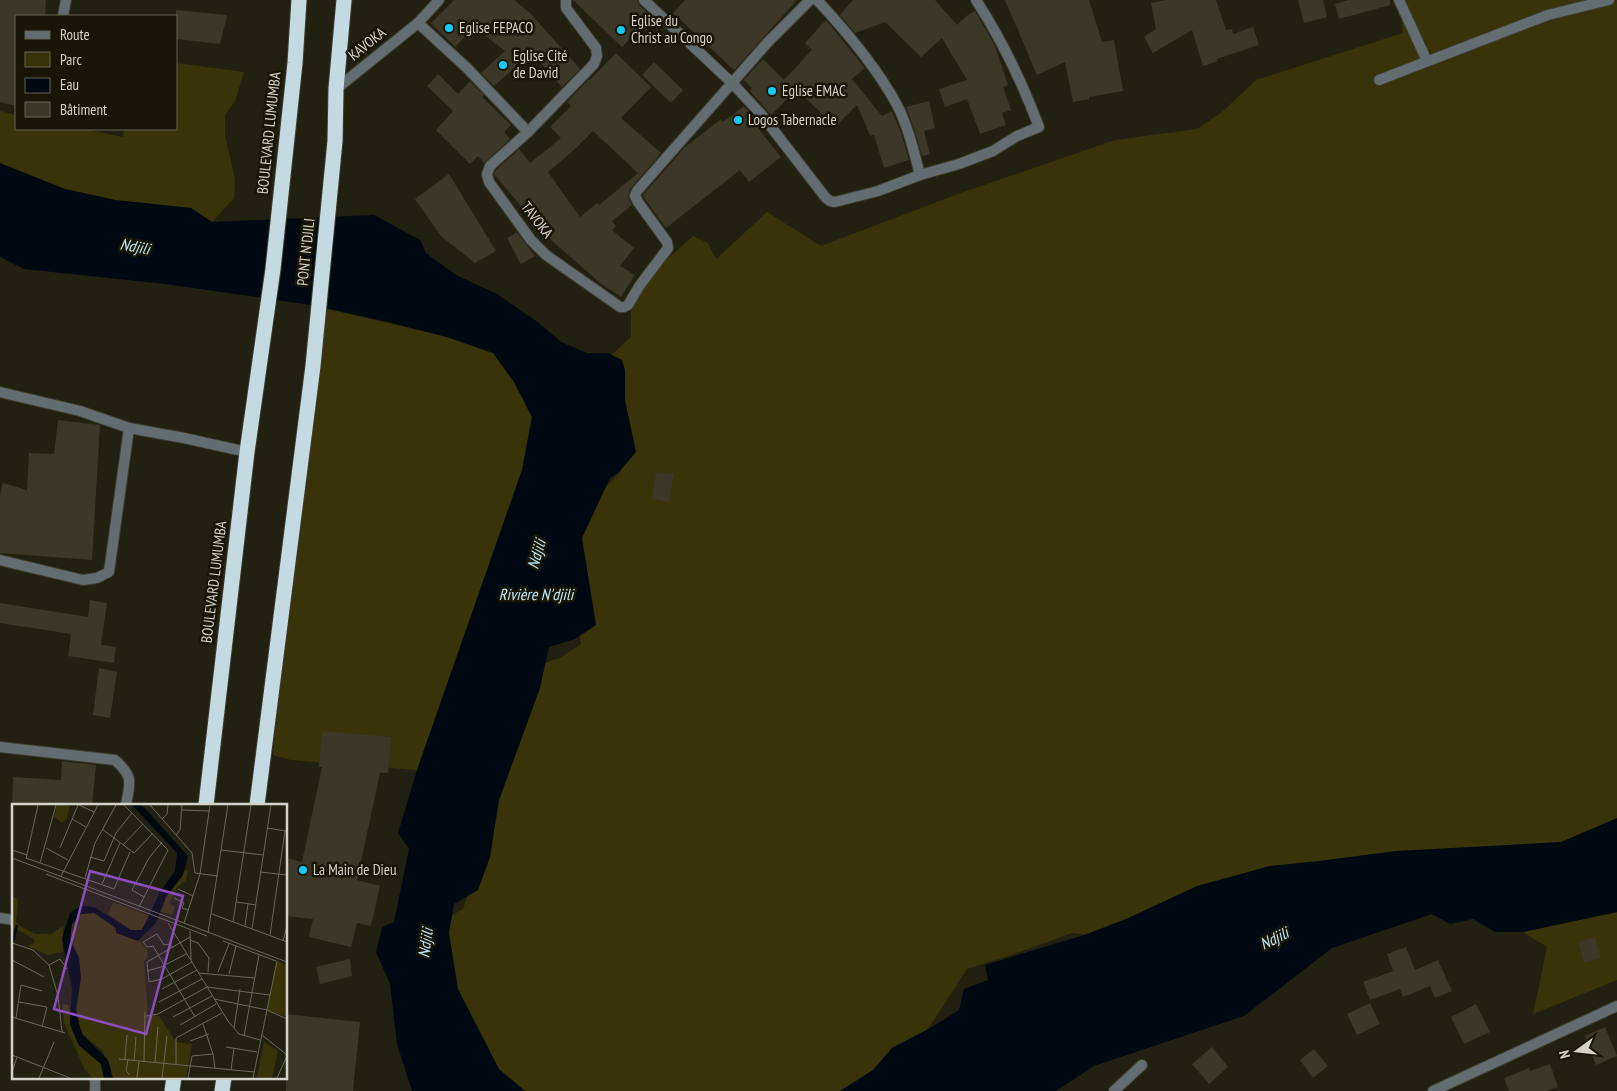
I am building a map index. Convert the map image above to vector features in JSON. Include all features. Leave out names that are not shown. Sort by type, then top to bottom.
[{"type":"highway","name":"BOULEVARD LUMUMBA","points":[[273,269],[299,0]]},
{"type":"highway","points":[[336,88],[344,0]]},
{"type":"highway","name":"PONT N'DJILI","points":[[257,804],[313,366],[335,141],[336,88]]},
{"type":"highway","name":"PONT N'DJILI","points":[[259,364],[273,269]]},
{"type":"highway","name":"BOULEVARD LUMUMBA","points":[[206,804],[259,364]]},
{"type":"highway","points":[[172,1091],[174,1078]]},
{"type":"highway","points":[[222,1091],[224,1078]]},
{"type":"street","points":[[64,15],[66,0]]},
{"type":"street","name":"KAVOKA","points":[[336,88],[418,23],[439,0]]},
{"type":"street","name":"TAVOKA","points":[[566,0],[566,8],[596,48],[597,56],[594,64],[528,132],[490,166],[487,174],[489,182],[531,240],[546,255],[620,307],[628,305],[668,248],[667,242],[638,202],[637,191],[733,84]]},
{"type":"street","points":[[644,0],[733,84],[761,114],[830,201],[835,202],[959,164],[993,151],[1017,136],[1039,127],[1018,75],[976,0]]},
{"type":"street","points":[[733,84],[768,42],[810,0]]},
{"type":"street","points":[[817,0],[846,31],[876,72],[897,106],[912,144],[920,175]]},
{"type":"street","points":[[1399,0],[1428,61]]},
{"type":"street","points":[[1378,80],[1548,14],[1609,0]]},
{"type":"street","points":[[418,23],[467,68],[528,132]]},
{"type":"street","points":[[0,392],[80,411],[130,428],[247,452]]},
{"type":"street","points":[[0,560],[83,580],[97,578],[109,572],[130,428]]},
{"type":"street","points":[[0,747],[115,760],[126,769],[130,780],[126,804]]},
{"type":"street","points":[[1433,1091],[1617,1006]]},
{"type":"street","points":[[1114,1091],[1142,1065]]},
{"type":"street","points":[[94,1091],[95,1078]]},
{"type":"green space","points":[[1399,0],[1617,0],[1617,830],[1546,861],[1111,937],[1072,933],[967,969],[917,1046],[855,1091],[489,1091],[485,1088],[439,923],[463,909],[475,876],[535,666],[560,658],[581,644],[569,576],[568,557],[603,490],[621,471],[610,418],[593,372],[631,337],[633,303],[664,262],[693,236],[708,243],[716,259],[767,212],[821,246],[958,194],[1115,140],[1197,129],[1222,112],[1256,80],[1403,33]]},
{"type":"green space","points":[[178,63],[244,72],[235,101],[225,115],[225,136],[235,179],[234,198],[212,222],[191,208],[115,200],[65,189],[0,163],[0,111],[15,115],[15,130],[89,130],[123,137],[124,130],[178,130]]},
{"type":"green space","points":[[311,305],[447,337],[493,353],[514,382],[532,417],[522,470],[417,770],[291,760],[273,755]]},
{"type":"green space","points":[[1617,912],[1617,980],[1533,1014],[1547,947],[1523,932]]},
{"type":"water","name":"Rivière N'djili","points":[[0,163],[65,189],[115,200],[191,208],[212,222],[374,215],[420,240],[426,253],[456,275],[497,294],[539,323],[561,342],[587,353],[608,353],[622,360],[625,370],[625,400],[636,452],[619,472],[610,478],[582,538],[596,625],[575,639],[549,647],[540,688],[499,800],[490,857],[478,890],[454,904],[449,933],[458,989],[499,1069],[525,1091],[412,1091],[397,1044],[390,984],[376,952],[382,927],[394,922],[409,849],[398,833],[417,770],[522,470],[532,417],[514,382],[493,353],[447,337],[388,322],[311,305],[165,284],[24,269],[0,257]]},
{"type":"water","name":"Ndjili","points":[[1617,818],[1617,912],[1523,932],[1495,932],[1473,919],[1450,924],[1432,914],[1332,948],[1244,1016],[1094,1066],[1056,1091],[840,1091],[873,1070],[892,1048],[959,1010],[964,989],[988,980],[985,965],[1084,935],[1126,919],[1197,886],[1270,866],[1396,851],[1561,842]]},
{"type":"building","points":[[0,0],[46,0],[45,15],[15,15],[15,106],[0,102]]},
{"type":"building","points":[[454,0],[514,0],[530,13],[580,69],[562,87],[532,53],[494,86],[481,73],[505,51],[474,27],[455,47],[431,23]]},
{"type":"building","name":"Eglise du Christ au Congo","points":[[573,0],[637,0],[639,5],[651,16],[622,47]]},
{"type":"building","points":[[685,0],[797,0],[734,70],[673,13]]},
{"type":"building","points":[[853,0],[935,0],[957,25],[975,11],[995,46],[1008,85],[1003,87],[1011,110],[1002,113],[1006,125],[980,134],[967,99],[945,107],[939,89],[967,80],[942,38],[921,57],[885,22],[855,33],[840,15]]},
{"type":"building","points":[[1005,0],[1089,0],[1102,42],[1114,40],[1123,91],[1073,102],[1065,62],[1037,75]]},
{"type":"building","points":[[1166,0],[1216,0],[1226,30],[1232,29],[1233,34],[1253,27],[1259,45],[1217,59],[1218,61],[1203,66],[1192,30],[1153,53],[1144,37],[1156,29],[1151,3]]},
{"type":"building","points":[[1298,0],[1323,0],[1327,17],[1304,23]]},
{"type":"building","points":[[1349,0],[1390,0],[1390,5],[1339,19],[1335,4]]},
{"type":"building","points":[[176,10],[227,15],[220,44],[178,39],[178,15],[176,15]]},
{"type":"building","points":[[826,20],[865,68],[852,79],[882,116],[892,111],[909,160],[884,168],[874,135],[870,136],[857,105],[835,127],[797,89],[771,115],[750,91],[752,88],[744,80],[763,59],[784,80],[812,50],[810,48],[807,50],[809,47],[805,43]]},
{"type":"building","points":[[616,53],[651,87],[621,118],[661,153],[631,188],[628,197],[632,205],[612,221],[616,226],[612,230],[634,248],[620,266],[635,275],[621,297],[600,283],[533,224],[535,223],[494,174],[519,149],[530,163],[561,138],[550,127],[571,106],[567,102]],"holes":[[[593,131],[638,173],[599,205],[597,203],[580,217],[548,172]]]},
{"type":"building","points":[[654,62],[683,90],[671,103],[642,75]]},
{"type":"building","points":[[438,74],[458,94],[470,81],[484,95],[482,97],[511,125],[504,132],[510,139],[484,163],[478,156],[470,164],[436,130],[453,111],[427,86]]},
{"type":"building","points":[[929,101],[935,128],[924,131],[930,154],[922,156],[906,107]]},
{"type":"building","points":[[744,106],[761,125],[758,128],[781,157],[749,182],[740,170],[666,228],[643,195],[685,147],[721,119],[723,122]]},
{"type":"building","points":[[449,174],[496,251],[475,263],[441,236],[415,199]]},
{"type":"building","points":[[517,232],[535,256],[521,264],[507,238]]},
{"type":"building","points":[[58,420],[100,425],[92,560],[0,553],[0,495],[3,483],[27,490],[29,453],[54,454]]},
{"type":"building","points":[[656,472],[674,474],[669,502],[652,499]]},
{"type":"building","points":[[90,600],[107,603],[101,645],[116,647],[114,663],[68,656],[71,634],[0,623],[0,603],[88,617]]},
{"type":"building","points":[[99,668],[117,672],[110,718],[93,715]]},
{"type":"building","points":[[322,731],[391,737],[388,773],[380,773],[357,880],[380,886],[371,926],[357,923],[351,947],[309,937],[313,919],[288,916],[288,858],[302,862],[322,767],[319,767]]},
{"type":"building","points":[[62,761],[96,765],[92,804],[12,804],[13,777],[61,780]]},
{"type":"building","points":[[1595,937],[1601,958],[1584,963],[1578,942]]},
{"type":"building","points":[[1406,947],[1415,970],[1438,960],[1452,991],[1435,998],[1430,986],[1403,997],[1400,989],[1370,1000],[1363,982],[1393,971],[1387,954]]},
{"type":"building","points":[[350,959],[352,976],[320,984],[316,967]]},
{"type":"building","points":[[1370,1003],[1380,1024],[1357,1035],[1347,1014]]},
{"type":"building","points":[[1476,1004],[1490,1032],[1464,1044],[1451,1017]]},
{"type":"building","points":[[288,1014],[360,1022],[353,1091],[286,1091],[286,1078],[288,1078]]},
{"type":"building","points":[[1605,1027],[1617,1056],[1596,1065],[1585,1036]]},
{"type":"building","points":[[1212,1047],[1228,1067],[1209,1084],[1192,1064]]},
{"type":"building","points":[[1314,1049],[1328,1066],[1313,1078],[1300,1060]]},
{"type":"building","points":[[1550,1064],[1558,1087],[1547,1091],[1509,1091],[1504,1078],[1529,1068],[1530,1071]]},
{"type":"place","name":"Eglise FEPACO","points":[[449,28]]},
{"type":"place","name":"Eglise du Christ au Congo","points":[[621,30]]},
{"type":"place","name":"Eglise Cité de David","points":[[503,65]]},
{"type":"place","name":"Eglise EMAC","points":[[772,91]]},
{"type":"place","name":"Logos Tabernacle","points":[[738,120]]},
{"type":"place","name":"La Main de Dieu","points":[[303,870]]}]
